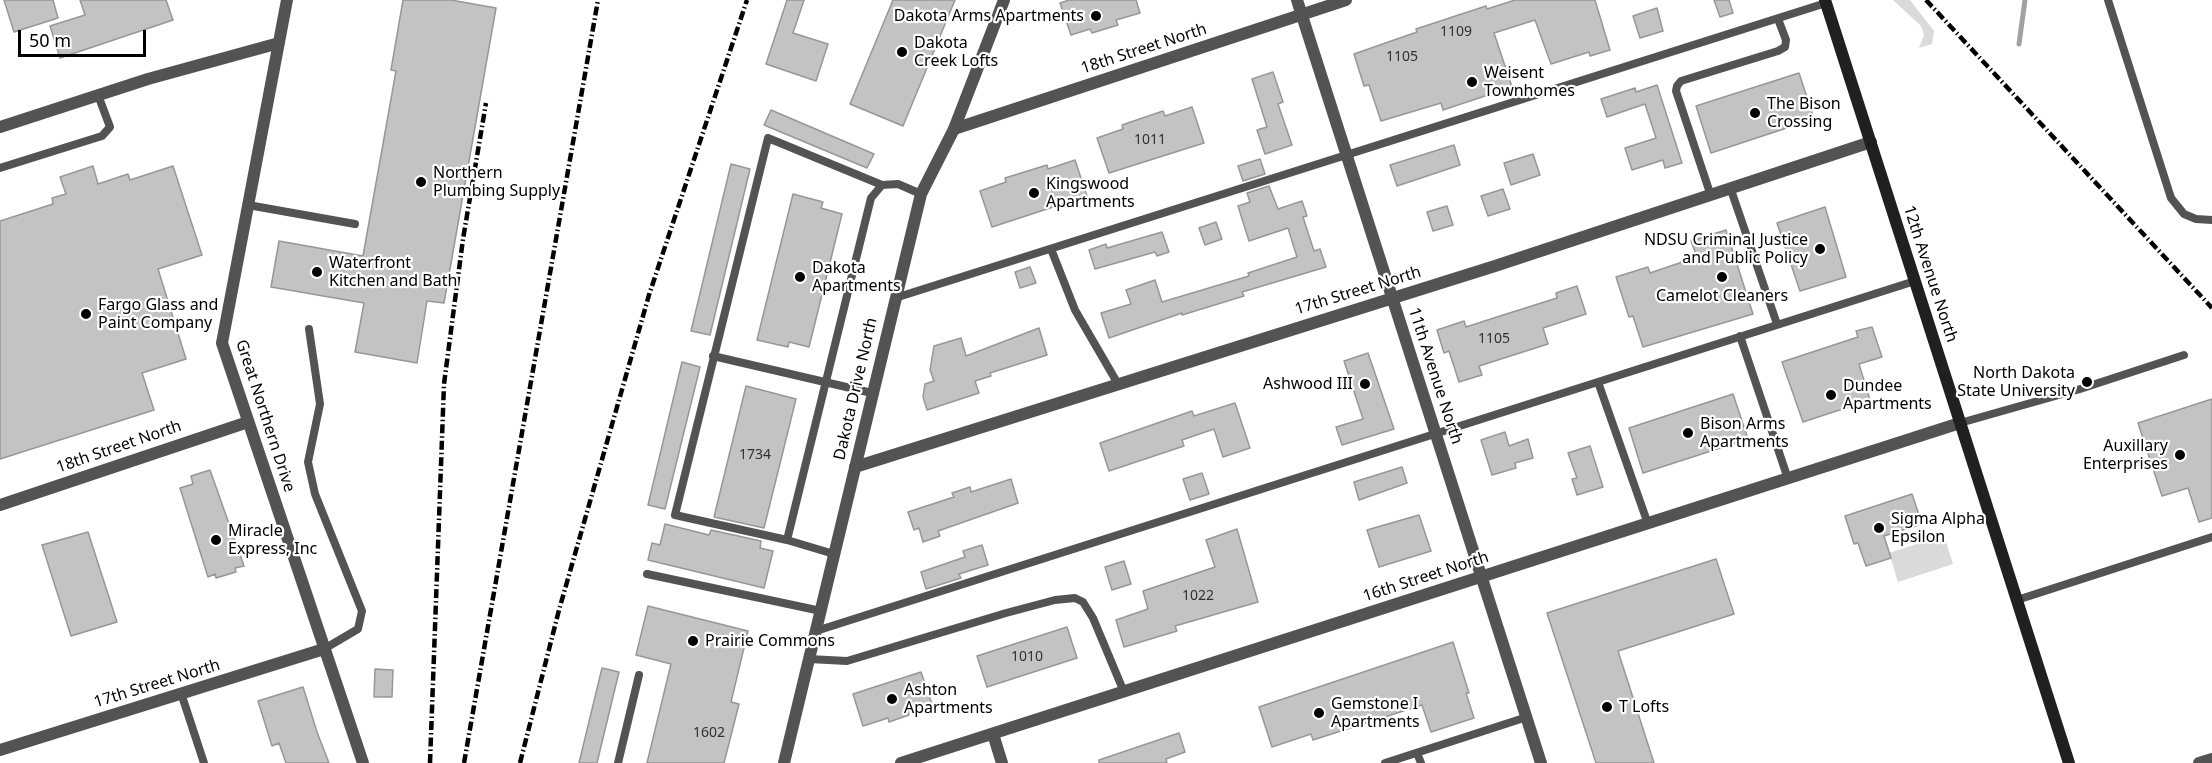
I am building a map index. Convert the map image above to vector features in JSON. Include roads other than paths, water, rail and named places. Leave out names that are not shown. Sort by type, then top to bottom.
[{"type":"main road","name":"12th Avenue North","points":[[1826,2],[2069,763]]},
{"type":"street","name":"Great Northern Drive","points":[[287,0],[222,343],[363,763]]},
{"type":"street","name":"Dakota Drive North","points":[[784,763],[921,194],[954,129],[1004,0]]},
{"type":"street","name":"11th Avenue North","points":[[1296,0],[1541,763]]},
{"type":"street","name":"18th Street North","points":[[954,129],[1346,0]]},
{"type":"street","points":[[0,127],[98,95],[279,43]]},
{"type":"street","name":"17th Street North","points":[[855,467],[1731,190],[1871,142]]},
{"type":"street","name":"18th Street North","points":[[0,505],[248,422]]},
{"type":"street","name":"16th Street North","points":[[901,763],[1960,423]]},
{"type":"street","name":"17th Street North","points":[[0,750],[324,649]]},
{"type":"street","points":[[993,734],[1002,763]]},
{"type":"street","points":[[2199,763],[2212,759]]},
{"type":"lane","points":[[2108,0],[2171,198],[2184,214],[2196,219],[2212,220]]},
{"type":"lane","points":[[895,298],[1826,2]]},
{"type":"lane","points":[[1711,196],[1676,91],[1677,86],[1681,81],[1785,47],[1786,40],[1778,19]]},
{"type":"lane","points":[[0,168],[102,136],[110,127],[98,95]]},
{"type":"lane","points":[[834,554],[787,540],[675,515],[713,356],[768,138],[882,185],[898,184],[921,194]]},
{"type":"lane","points":[[787,540],[871,198],[882,185]]},
{"type":"lane","points":[[1731,190],[1777,324]]},
{"type":"lane","points":[[248,205],[355,224]]},
{"type":"lane","points":[[1051,249],[1075,310],[1118,384]]},
{"type":"lane","points":[[816,631],[1915,280]]},
{"type":"lane","points":[[309,329],[320,404],[308,462],[315,494],[362,611],[358,629],[324,649]]},
{"type":"lane","points":[[1740,336],[1788,479]]},
{"type":"lane","points":[[1960,423],[2080,390],[2184,355]]},
{"type":"lane","points":[[713,356],[872,393]]},
{"type":"lane","points":[[1598,382],[1648,524]]},
{"type":"lane","points":[[2017,600],[2212,537]]},
{"type":"lane","points":[[647,574],[820,611]]},
{"type":"lane","points":[[809,659],[847,661],[1006,613],[1055,600],[1075,598],[1083,602],[1094,618],[1124,692]]},
{"type":"lane","points":[[618,763],[639,675]]},
{"type":"lane","points":[[181,693],[204,763]]},
{"type":"lane","points":[[1385,763],[1527,717]]},
{"type":"lane","points":[[1417,753],[1421,763]]},
{"type":"waterway","points":[[2019,44],[2025,0]]},
{"type":"railway","points":[[464,763],[598,0]]},
{"type":"railway","points":[[520,763],[559,610],[649,295],[747,0]]},
{"type":"railway","points":[[1926,0],[2212,308]]},
{"type":"railway","points":[[430,763],[444,384],[463,239],[486,103]]},
{"type":"place","name":"Dakota Arms Apartments","points":[[1096,16]]},
{"type":"place","name":"Dakota Creek Lofts","points":[[902,52]]},
{"type":"place","name":"Weisent Townhomes","points":[[1472,82]]},
{"type":"place","name":"The Bison Crossing","points":[[1755,113]]},
{"type":"place","name":"Northern Plumbing Supply","points":[[421,182]]},
{"type":"place","name":"Kingswood Apartments","points":[[1034,193]]},
{"type":"place","name":"NDSU Criminal Justice and Public Policy","points":[[1820,249]]},
{"type":"place","name":"Waterfront Kitchen and Bath","points":[[317,272]]},
{"type":"place","name":"Dakota Apartments","points":[[800,277]]},
{"type":"place","name":"Camelot Cleaners","points":[[1722,277]]},
{"type":"place","name":"Fargo Glass and Paint Company","points":[[86,314]]},
{"type":"place","name":"North Dakota State University","points":[[2087,382]]},
{"type":"place","name":"Ashwood III","points":[[1365,384]]},
{"type":"place","name":"Dundee Apartments","points":[[1831,395]]},
{"type":"place","name":"Bison Arms Apartments","points":[[1688,433]]},
{"type":"place","name":"Auxillary Enterprises","points":[[2180,455]]},
{"type":"place","name":"Sigma Alpha Epsilon","points":[[1879,528]]},
{"type":"place","name":"Miracle Express, Inc","points":[[216,540]]},
{"type":"place","name":"Prairie Commons","points":[[693,641]]},
{"type":"place","name":"Ashton Apartments","points":[[892,699]]},
{"type":"place","name":"T Lofts","points":[[1607,707]]},
{"type":"place","name":"Gemstone I Apartments","points":[[1319,713]]}]
